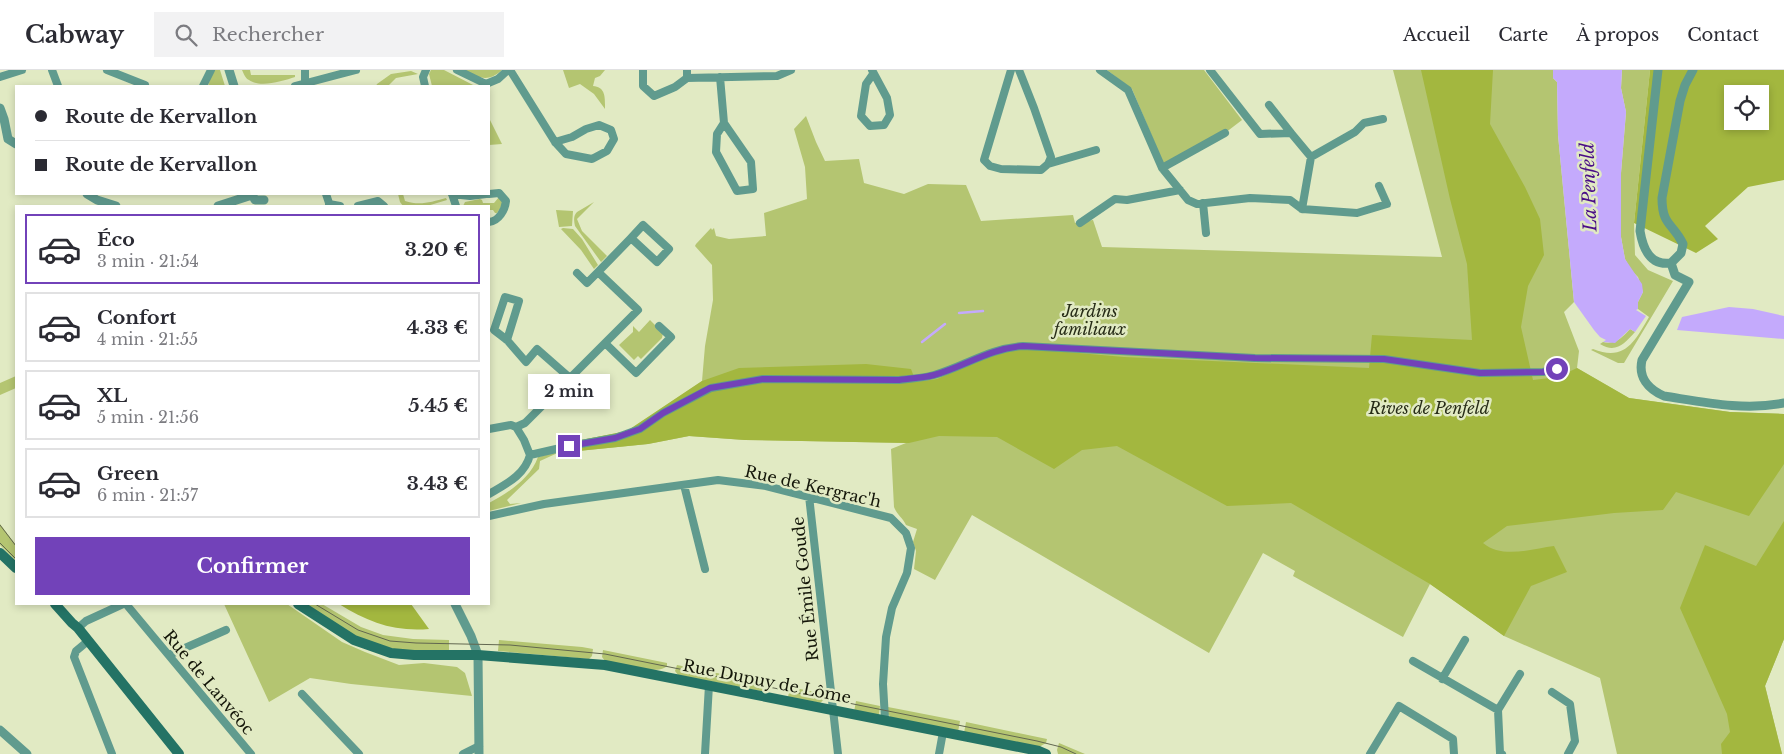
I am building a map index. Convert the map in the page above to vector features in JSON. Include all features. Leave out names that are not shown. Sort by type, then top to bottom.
[{"type":"main road","points":[[0,553],[15,567]]},
{"type":"main road","name":"Rue Dupuy de Lôme","points":[[300,605],[354,640],[391,653],[478,655],[605,665],[885,719],[1046,754]]},
{"type":"main road","points":[[61,606],[76,620],[78,628],[179,754]]},
{"type":"street","points":[[0,77],[22,70]]},
{"type":"street","points":[[52,70],[58,85]]},
{"type":"street","points":[[108,70],[144,85]]},
{"type":"street","points":[[204,85],[211,70]]},
{"type":"street","points":[[229,70],[234,85]]},
{"type":"street","points":[[305,70],[304,85],[356,70]]},
{"type":"street","points":[[425,85],[423,76],[426,70]]},
{"type":"street","points":[[457,70],[486,84],[498,80],[509,70],[555,142],[566,154],[592,160],[607,151],[614,139],[611,130],[599,125],[555,142]]},
{"type":"street","points":[[643,70],[643,86],[654,96],[675,86],[687,74],[720,77],[777,76],[790,70]]},
{"type":"street","points":[[1011,70],[984,160],[990,166],[1001,169],[1041,170],[1048,164],[1096,150]]},
{"type":"street","points":[[1019,70],[1051,157],[1048,164]]},
{"type":"street","points":[[1100,70],[1128,90],[1162,168],[1188,200],[1197,204],[1258,198],[1290,200],[1302,208],[1357,213],[1387,204],[1379,186]]},
{"type":"street","points":[[1210,70],[1260,134],[1291,133]]},
{"type":"street","points":[[1658,70],[1640,231],[1645,250],[1649,256],[1660,263],[1671,263],[1681,253],[1683,244],[1665,219],[1662,210],[1662,198],[1680,101],[1685,85],[1693,70]]},
{"type":"street","points":[[873,72],[888,98],[890,115],[884,125],[877,127],[870,126],[862,116],[866,84],[873,72]]},
{"type":"street","points":[[720,77],[724,123],[752,162],[753,189],[737,191],[716,152],[717,134],[724,123]]},
{"type":"street","points":[[1269,105],[1311,157],[1302,208]]},
{"type":"street","points":[[0,108],[8,142]]},
{"type":"street","points":[[1311,157],[1355,132],[1364,123],[1382,119]]},
{"type":"street","points":[[1162,168],[1225,133]]},
{"type":"street","points":[[1080,223],[1115,199],[1127,200],[1180,190]]},
{"type":"street","points":[[490,194],[499,193],[506,201],[505,210],[490,222]]},
{"type":"street","points":[[221,205],[249,195]]},
{"type":"street","points":[[253,195],[258,201],[267,200]]},
{"type":"street","points":[[461,195],[479,195]]},
{"type":"street","points":[[362,205],[378,201],[383,205]]},
{"type":"street","points":[[96,203],[109,205]]},
{"type":"street","points":[[1203,203],[1206,233]]},
{"type":"street","points":[[577,273],[587,283],[643,225],[669,249],[657,262],[631,238]]},
{"type":"street","points":[[1671,263],[1675,275],[1689,282],[1642,360],[1641,373],[1649,387],[1654,392],[1664,396],[1735,406],[1784,403]]},
{"type":"street","points":[[516,427],[525,423],[638,310],[598,272]]},
{"type":"street","points":[[507,340],[519,301],[505,297],[494,330],[507,340],[526,362],[537,349],[570,378]]},
{"type":"street","points":[[605,342],[636,373],[671,337],[659,326]]},
{"type":"street","points":[[530,455],[615,438],[640,429],[663,413],[710,388],[763,379],[899,380],[933,376],[1006,347],[1023,346],[1255,358],[1384,359],[1480,373],[1543,372],[1557,369]]},
{"type":"street","points":[[490,429],[510,425],[516,427],[530,455],[527,464],[513,480],[490,493]]},
{"type":"street","name":"Rue de Kergrac'h","points":[[490,516],[544,504],[718,480],[766,486],[892,518],[906,533],[911,548],[907,573],[892,608],[886,638],[883,684],[885,719]]},
{"type":"street","points":[[684,485],[705,569]]},
{"type":"street","name":"Rue Émile Goude","points":[[809,496],[838,754]]},
{"type":"street","points":[[78,628],[86,620],[121,605]]},
{"type":"street","name":"Rue de Lanvéoc","points":[[127,605],[251,754]]},
{"type":"street","points":[[456,605],[478,655],[479,750],[463,754]]},
{"type":"street","points":[[169,655],[226,630]]},
{"type":"street","points":[[1442,679],[1466,640]]},
{"type":"street","points":[[88,641],[76,651],[74,657],[112,754]]},
{"type":"street","points":[[1413,661],[1498,710]]},
{"type":"street","points":[[1502,754],[1500,753],[1498,710],[1520,674]]},
{"type":"street","points":[[705,754],[709,685]]},
{"type":"street","points":[[1552,692],[1570,704],[1575,741],[1568,754]]},
{"type":"street","points":[[302,694],[359,754]]},
{"type":"street","points":[[1370,754],[1398,706],[1453,739],[1454,754]]},
{"type":"street","points":[[0,730],[27,754]]},
{"type":"street","points":[[938,754],[942,732]]},
{"type":"green space","points":[[213,70],[220,70],[225,85],[208,85]]},
{"type":"green space","points":[[242,70],[250,70],[251,75],[295,75],[295,77],[265,84],[248,79]]},
{"type":"green space","points":[[431,70],[444,70],[473,85],[432,85],[429,74]]},
{"type":"green space","points":[[464,70],[502,70],[492,77],[483,78]]},
{"type":"green space","points":[[563,70],[605,70],[600,76],[595,78],[593,86],[603,91],[605,109],[594,94],[580,84],[569,88]]},
{"type":"green space","points":[[1107,70],[1204,70],[1242,120],[1225,133],[1164,165],[1132,89]]},
{"type":"green space","name":"Rives de Penfeld","points":[[1393,70],[1553,70],[1553,78],[1557,82],[1558,135],[1574,302],[1564,312],[1579,351],[1577,368],[1629,398],[1730,412],[1784,414],[1784,639],[1765,686],[1782,754],[1617,754],[1600,678],[1504,636],[1430,584],[1403,637],[1293,576],[1295,571],[1263,553],[1209,653],[972,515],[935,580],[914,569],[916,551],[913,542],[917,529],[906,525],[894,507],[891,449],[906,443],[745,440],[689,436],[648,444],[562,451],[540,461],[539,469],[507,500],[510,504],[521,503],[490,511],[490,502],[518,484],[530,472],[538,457],[561,451],[561,444],[627,431],[702,381],[705,346],[713,300],[712,265],[695,246],[711,228],[712,230],[714,228],[716,236],[729,239],[766,236],[764,213],[807,199],[805,167],[794,129],[806,116],[825,161],[859,159],[864,183],[904,194],[928,184],[966,185],[981,221],[1073,215],[1075,223],[1093,220],[1102,247],[1442,257]]},
{"type":"green space","points":[[1421,70],[1493,70],[1490,124],[1525,187],[1540,219],[1544,255],[1528,286],[1521,327],[1533,380],[1558,377],[1577,368],[1629,398],[1730,412],[1784,414],[1784,464],[1749,516],[1676,492],[1663,510],[1614,513],[1507,526],[1483,543],[1499,551],[1508,552],[1554,546],[1567,572],[1531,586],[1504,636],[1430,584],[1291,503],[1227,506],[1117,446],[1082,450],[1054,469],[997,437],[939,436],[909,443],[745,440],[689,436],[648,444],[561,451],[561,444],[627,431],[702,381],[739,368],[866,364],[911,369],[916,382],[937,379],[1009,347],[1124,357],[1369,368],[1372,335],[1472,340],[1467,264],[1450,199]]},
{"type":"green space","points":[[1622,70],[1650,70],[1634,223],[1635,255],[1648,270],[1673,281],[1624,363],[1618,363],[1591,350],[1613,353],[1621,351],[1634,341],[1649,317],[1638,309],[1638,302],[1643,292],[1638,277],[1631,270],[1625,259],[1621,237],[1621,173],[1626,112],[1621,88]]},
{"type":"green space","points":[[1650,70],[1784,70],[1784,180],[1748,187],[1705,226],[1718,239],[1696,253],[1634,223]]},
{"type":"green space","points":[[411,71],[418,74],[396,78],[389,85],[376,85],[391,74]]},
{"type":"green space","points":[[490,120],[502,144],[490,145]]},
{"type":"green space","points":[[398,195],[403,195],[405,201],[416,203],[426,203],[446,198],[447,200],[430,205],[402,205]]},
{"type":"green space","points":[[499,197],[505,201],[497,213],[490,210],[490,205],[464,205],[465,202],[480,199],[483,203],[494,203]]},
{"type":"green space","points":[[594,202],[577,219],[582,231],[607,256],[601,262],[574,222],[577,212]]},
{"type":"green space","points":[[556,210],[573,211],[572,226],[559,227]]},
{"type":"green space","points":[[561,229],[573,229],[582,239],[598,265],[594,269],[581,250]]},
{"type":"green space","points":[[650,320],[663,333],[662,338],[641,359],[638,356],[634,360],[619,345],[633,332],[633,326],[639,332]]},
{"type":"green space","points":[[1630,329],[1635,332],[1620,346],[1611,348],[1600,344],[1618,340]]},
{"type":"green space","points":[[15,376],[15,388],[0,395],[0,383]]},
{"type":"green space","points":[[1784,521],[1784,639],[1765,686],[1782,754],[1722,754],[1721,744],[1730,732],[1727,714],[1680,608],[1705,545],[1756,566]]},
{"type":"green space","points":[[0,524],[15,544],[15,560],[0,545]]},
{"type":"green space","points":[[224,605],[288,605],[342,642],[399,665],[424,663],[457,667],[465,673],[472,696],[310,678],[269,702]]},
{"type":"green space","points":[[305,605],[324,605],[361,627],[383,635],[413,639],[449,640],[449,653],[413,653],[369,644]]},
{"type":"green space","points":[[341,605],[412,605],[429,629],[416,630],[393,627],[360,616]]},
{"type":"green space","points":[[499,640],[593,649],[592,656],[589,659],[498,651]]},
{"type":"green space","points":[[603,650],[667,663],[667,666],[655,670],[628,667],[605,661],[602,657]]},
{"type":"green space","points":[[677,665],[767,683],[765,692],[678,675],[675,671]]},
{"type":"green space","points":[[790,687],[825,694],[826,698],[820,703],[788,697]]},
{"type":"green space","points":[[856,701],[880,706],[879,714],[877,716],[854,712]]},
{"type":"green space","points":[[888,707],[960,721],[958,732],[892,719],[888,714]]},
{"type":"green space","points":[[966,722],[1047,739],[1046,743],[1039,747],[964,733]]},
{"type":"green space","points":[[1059,743],[1085,754],[1058,754]]},
{"type":"water","name":"La Penfeld","points":[[1553,70],[1622,70],[1621,88],[1626,112],[1621,173],[1621,237],[1625,259],[1642,284],[1643,292],[1638,302],[1638,309],[1636,310],[1646,316],[1635,332],[1630,329],[1615,343],[1603,342],[1606,340],[1600,337],[1594,330],[1574,302],[1558,135],[1557,82],[1553,78]]},
{"type":"water","points":[[1729,307],[1753,309],[1784,316],[1784,339],[1677,330],[1682,317]]},
{"type":"waterway","points":[[959,313],[983,311]]},
{"type":"waterway","points":[[922,342],[945,324]]},
{"type":"tram line","points":[[0,525],[15,545]]},
{"type":"tram line","points":[[0,543],[15,558]]},
{"type":"tram line","points":[[317,605],[358,630],[390,641],[510,645],[605,654],[1037,741],[1061,747],[1076,754]]},
{"type":"route","points":[[569,446],[615,438],[640,429],[663,413],[710,388],[763,379],[899,380],[933,376],[1006,347],[1023,346],[1255,358],[1384,359],[1480,373],[1543,372],[1557,369]]},
{"type":"park label","name":"Jardins familiaux","points":[[1090,320]]}]
